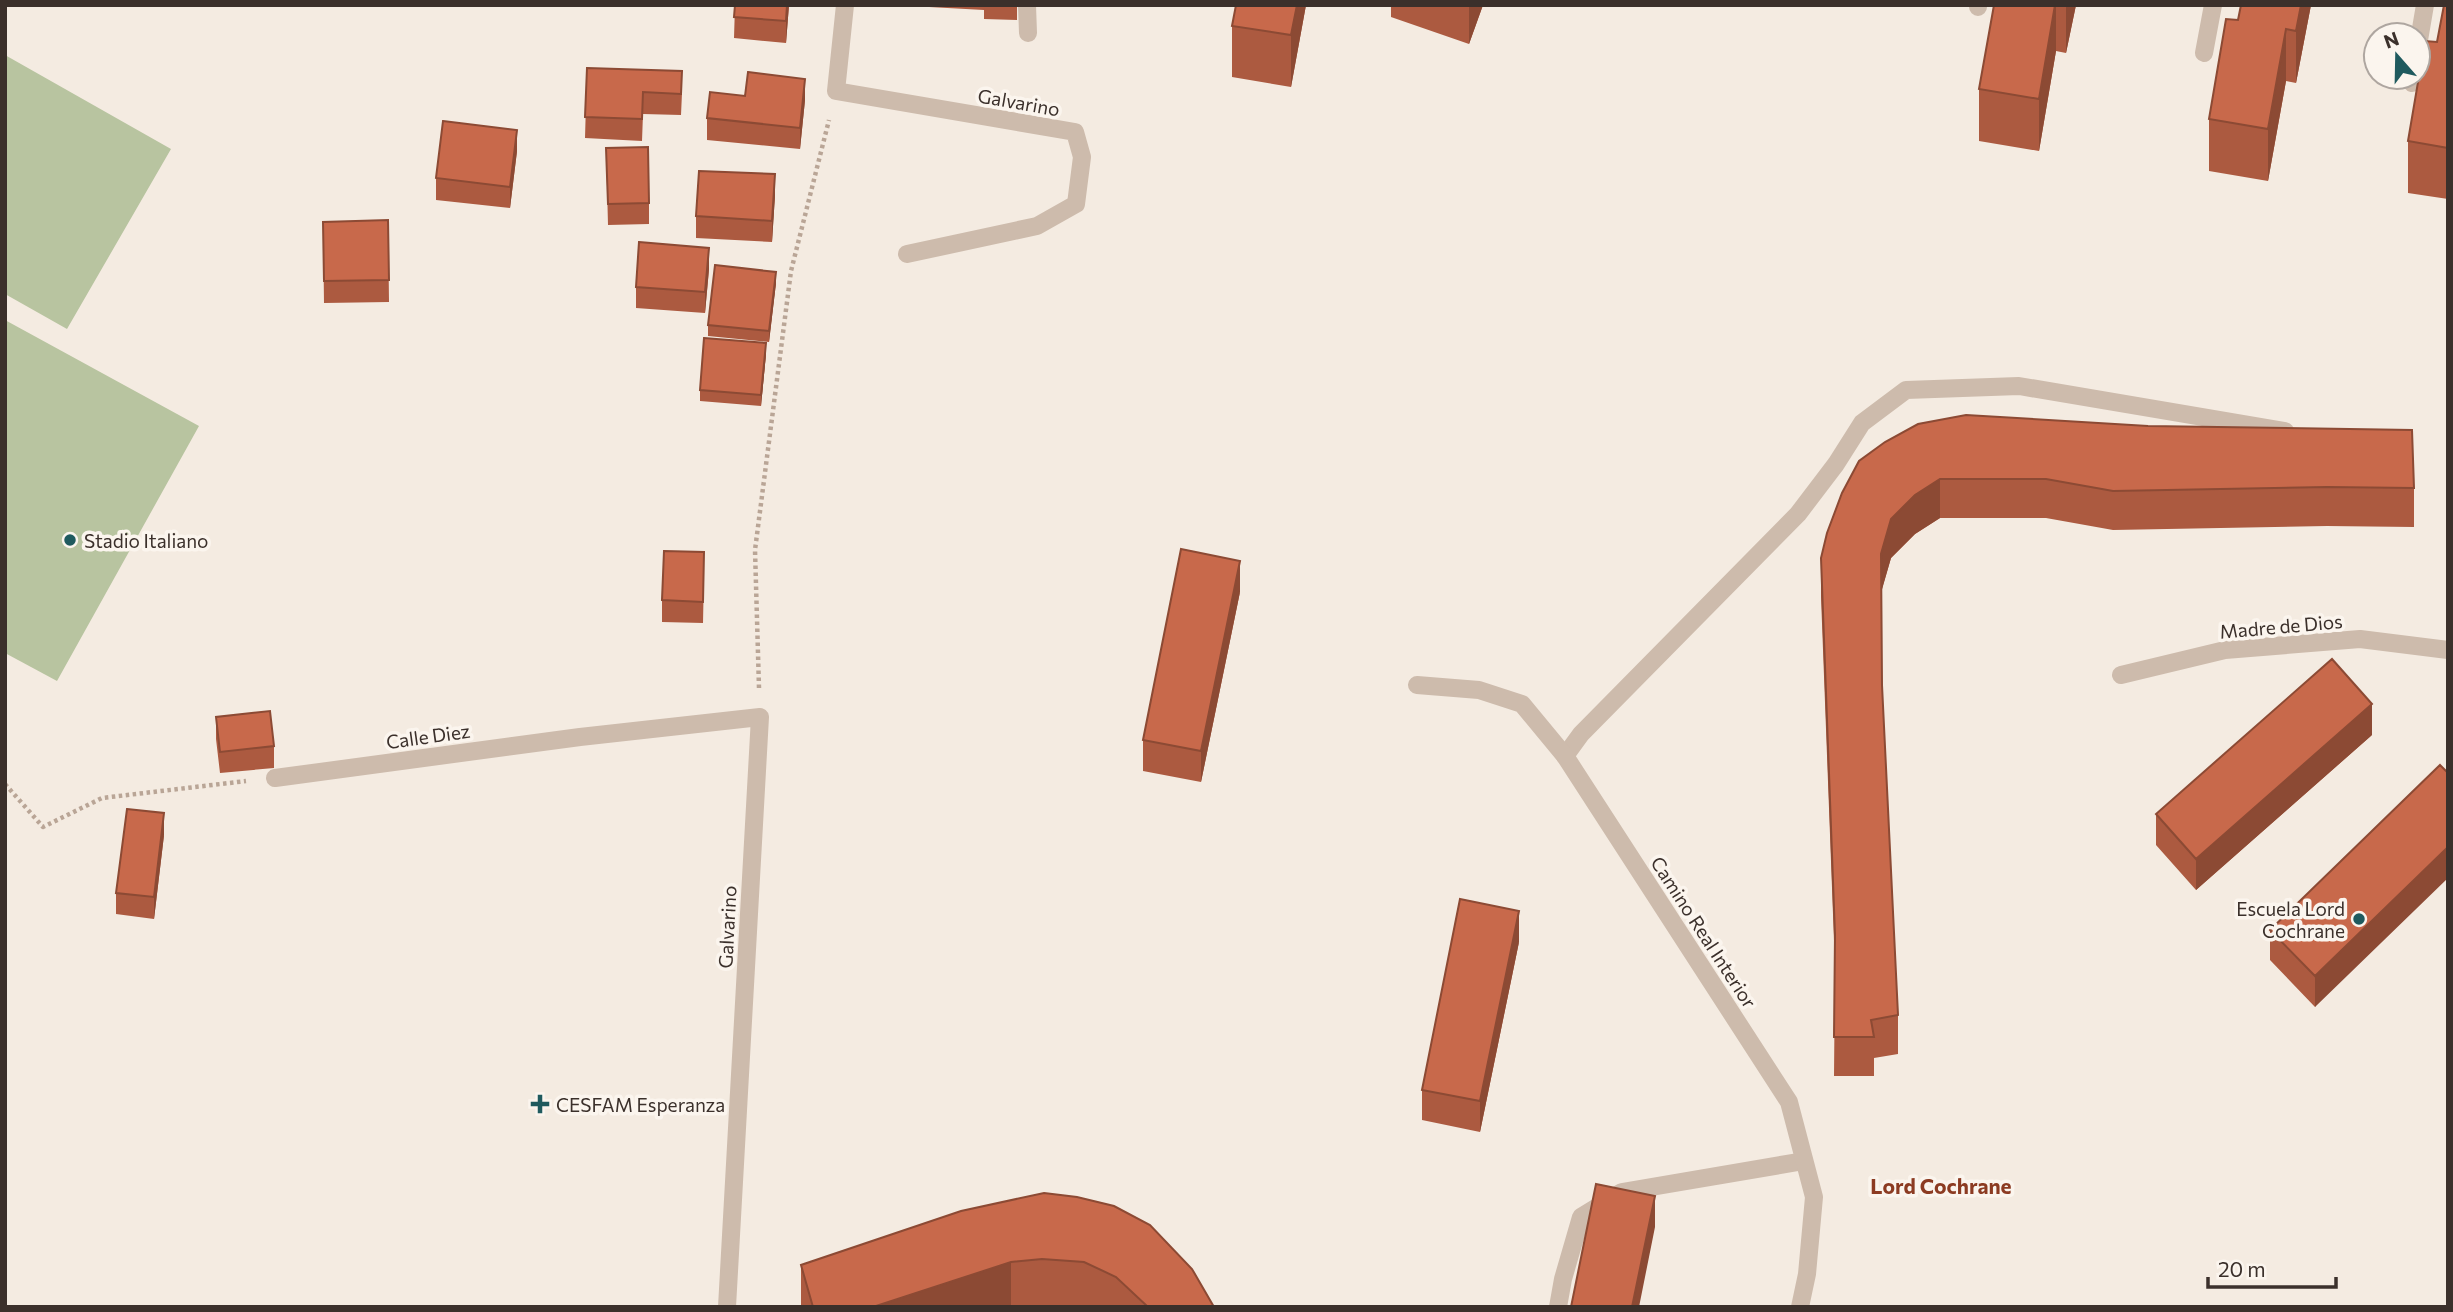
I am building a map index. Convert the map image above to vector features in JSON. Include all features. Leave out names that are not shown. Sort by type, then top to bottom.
[{"type":"street","points":[[836,91],[845,5]]},
{"type":"street","points":[[1027,5],[1028,33]]},
{"type":"street","points":[[2204,53],[2213,5]]},
{"type":"street","name":"Galvarino","points":[[836,91],[1075,132],[1082,157],[1076,204],[1037,226],[907,254]]},
{"type":"street","points":[[1565,756],[1581,734],[1798,514],[1836,464],[1862,423],[1906,390],[2019,386],[2305,435]]},
{"type":"street","name":"Madre de Dios","points":[[2120,675],[2225,650],[2360,639],[2448,650]]},
{"type":"street","name":"Camino Real Interior","points":[[1417,685],[1479,690],[1522,704],[1565,756],[1789,1102],[1814,1197],[1807,1274],[1800,1307]]},
{"type":"street","name":"Galvarino","points":[[727,1307],[760,717]]},
{"type":"street","name":"Calle Diez","points":[[275,778],[580,737],[760,717]]},
{"type":"street","points":[[1558,1307],[1581,1217],[1622,1192],[1804,1161]]},
{"type":"path","points":[[760,717],[755,550],[791,271],[836,91]]},
{"type":"path","points":[[5,783],[44,827],[102,797],[275,778]]},
{"type":"green space","points":[[5,55],[171,149],[67,329],[5,294]]},
{"type":"green space","name":"Stadio Italiano","points":[[5,320],[199,426],[57,681],[5,653]]},
{"type":"building","points":[[735,5],[787,5],[786,21],[734,17]]},
{"type":"building","points":[[1236,5],[1297,5],[1291,35],[1232,26]]},
{"type":"building","points":[[1994,5],[2055,5],[2039,99],[1979,89]]},
{"type":"building","points":[[2241,5],[2301,5],[2296,31],[2286,29],[2268,129],[2209,119],[2226,19],[2238,20]]},
{"type":"building","points":[[2444,5],[2448,5],[2448,148],[2408,141],[2416,91],[2432,91],[2432,42],[2437,42]]},
{"type":"building","points":[[587,68],[682,71],[681,94],[643,92],[642,119],[585,117]]},
{"type":"building","points":[[748,72],[805,79],[800,128],[707,118],[710,92],[745,96]]},
{"type":"building","points":[[443,121],[517,130],[510,187],[436,178]]},
{"type":"building","points":[[648,147],[649,203],[608,204],[606,148]]},
{"type":"building","points":[[699,171],[775,174],[772,221],[696,216]]},
{"type":"building","points":[[388,220],[389,280],[324,281],[323,222]]},
{"type":"building","points":[[639,242],[709,248],[705,292],[636,287]]},
{"type":"building","points":[[715,265],[776,272],[769,331],[708,325]]},
{"type":"building","points":[[704,338],[766,343],[761,395],[700,390]]},
{"type":"building","points":[[1966,415],[2148,426],[2412,430],[2414,488],[2113,491],[2046,479],[1940,479],[1915,495],[1891,519],[1881,554],[1882,685],[1898,1015],[1871,1020],[1874,1037],[1834,1037],[1835,935],[1821,558],[1842,493],[1859,461],[1885,442],[1918,424]]},
{"type":"building","points":[[1181,549],[1240,561],[1201,751],[1143,740]]},
{"type":"building","points":[[664,551],[704,552],[703,602],[662,600]]},
{"type":"building","points":[[2332,659],[2372,704],[2196,859],[2156,814]]},
{"type":"building","points":[[270,711],[274,746],[220,752],[216,717]]},
{"type":"building","name":"Escuela Lord Cochrane","points":[[2440,765],[2448,773],[2448,847],[2315,976],[2270,930]]},
{"type":"building","points":[[127,809],[164,813],[154,897],[116,893]]},
{"type":"building","points":[[1460,899],[1519,911],[1480,1101],[1422,1090]]},
{"type":"building","points":[[1596,1184],[1655,1196],[1632,1307],[1571,1307]]},
{"type":"building","points":[[1044,1193],[1114,1206],[1150,1225],[1192,1269],[1214,1307],[1148,1307],[1116,1277],[1084,1262],[1042,1259],[1011,1262],[873,1307],[813,1307],[801,1265],[961,1211]]},
{"type":"place","name":"Stadio Italiano","points":[[70,540]]},
{"type":"place","name":"Escuela Lord Cochrane","points":[[2359,919]]},
{"type":"place","name":"CESFAM Esperanza","points":[[540,1104]]},
{"type":"district","name":"Lord Cochrane","points":[[1941,1185]]}]
